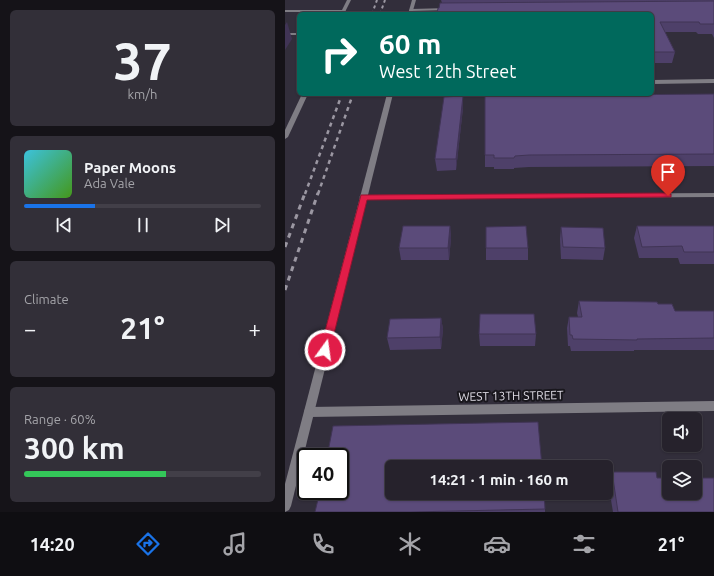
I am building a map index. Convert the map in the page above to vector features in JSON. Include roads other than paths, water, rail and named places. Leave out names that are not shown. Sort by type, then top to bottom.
[{"type":"street","points":[[285,11],[343,12],[349,0]]},
{"type":"street","points":[[414,0],[411,12],[455,9]]},
{"type":"street","points":[[285,34],[297,34]]},
{"type":"street","points":[[654,82],[714,81]]},
{"type":"street","points":[[285,137],[304,96]]},
{"type":"street","points":[[285,506],[389,96]]},
{"type":"street","points":[[363,197],[714,195]]},
{"type":"street","name":"WEST 13TH STREET","points":[[309,412],[714,406]]},
{"type":"railway","points":[[373,12],[377,0]]},
{"type":"railway","points":[[381,12],[385,0]]},
{"type":"railway","points":[[305,194],[341,96]]},
{"type":"railway","points":[[318,194],[352,96]]},
{"type":"railway","points":[[285,247],[305,193]]},
{"type":"railway","points":[[285,290],[318,193]]}]
